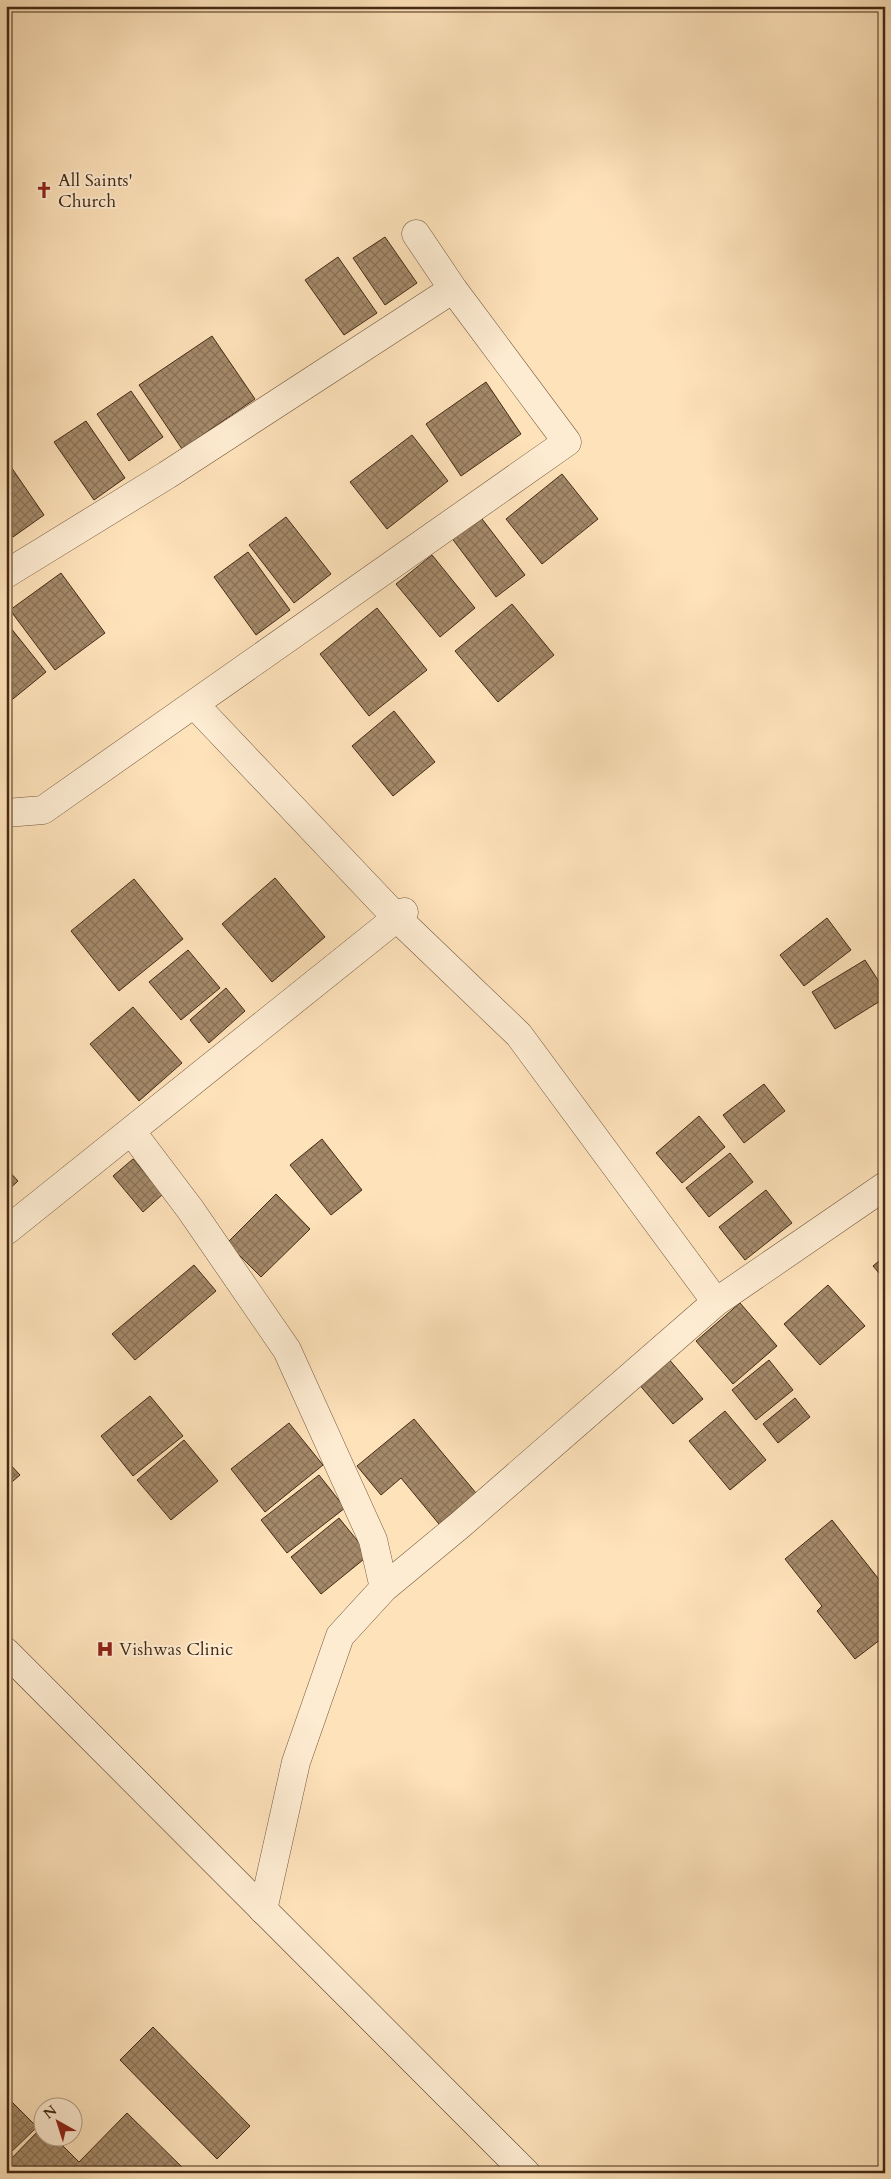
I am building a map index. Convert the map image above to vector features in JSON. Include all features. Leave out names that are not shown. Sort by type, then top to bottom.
[{"type":"street","points":[[6,814],[43,810],[567,442],[453,290],[416,234]]},
{"type":"street","points":[[6,574],[167,475],[453,290]]},
{"type":"street","points":[[194,704],[519,1034],[716,1302]]},
{"type":"street","points":[[6,1231],[400,915]]},
{"type":"street","points":[[131,1131],[190,1209],[287,1350],[373,1540],[384,1588]]},
{"type":"street","points":[[263,1910],[296,1762],[340,1636],[384,1588],[467,1519],[716,1302],[885,1186]]},
{"type":"street","points":[[6,1652],[526,2173]]},
{"type":"building","points":[[385,237],[417,283],[385,305],[353,258]]},
{"type":"building","points":[[338,257],[377,313],[344,335],[305,280]]},
{"type":"building","points":[[212,336],[255,399],[182,449],[139,385]]},
{"type":"building","points":[[486,382],[521,434],[461,476],[426,424]]},
{"type":"building","points":[[131,391],[163,437],[129,461],[97,414]]},
{"type":"building","points":[[86,421],[125,478],[94,500],[54,442]]},
{"type":"building","points":[[412,435],[448,481],[387,529],[350,482]]},
{"type":"building","points":[[9,464],[44,515],[13,537],[6,526],[6,466]]},
{"type":"building","points":[[562,474],[598,519],[542,564],[506,519]]},
{"type":"building","points":[[479,515],[525,575],[496,597],[451,537]]},
{"type":"building","points":[[286,517],[331,574],[294,603],[249,545]]},
{"type":"building","points":[[248,552],[290,610],[256,635],[214,577]]},
{"type":"building","points":[[432,555],[475,608],[440,637],[396,584]]},
{"type":"building","points":[[61,573],[105,633],[55,670],[10,610]]},
{"type":"building","points":[[512,604],[554,655],[498,702],[455,651]]},
{"type":"building","points":[[377,608],[427,670],[369,716],[320,654]]},
{"type":"building","points":[[6,622],[46,672],[8,703],[6,701]]},
{"type":"building","points":[[394,711],[435,762],[393,796],[352,746]]},
{"type":"building","points":[[275,878],[325,937],[272,982],[222,924]]},
{"type":"building","points":[[134,879],[183,939],[119,991],[71,931]]},
{"type":"building","points":[[827,918],[851,950],[804,986],[780,955]]},
{"type":"building","points":[[188,950],[220,988],[181,1020],[149,982]]},
{"type":"building","points":[[865,960],[885,991],[885,998],[835,1029],[812,992]]},
{"type":"building","points":[[226,988],[245,1011],[209,1043],[190,1020]]},
{"type":"building","points":[[133,1007],[182,1063],[139,1101],[90,1044]]},
{"type":"building","points":[[764,1084],[785,1111],[744,1143],[723,1115]]},
{"type":"building","points":[[699,1116],[725,1147],[682,1183],[656,1153]]},
{"type":"building","points":[[322,1139],[362,1190],[331,1215],[290,1165]]},
{"type":"building","points":[[730,1153],[753,1182],[709,1217],[686,1188]]},
{"type":"building","points":[[133,1159],[163,1194],[143,1212],[113,1176]]},
{"type":"building","points":[[6,1168],[18,1181],[6,1192]]},
{"type":"building","points":[[766,1190],[792,1223],[745,1260],[719,1227]]},
{"type":"building","points":[[276,1194],[310,1229],[261,1277],[227,1243]]},
{"type":"building","points":[[885,1256],[885,1280],[873,1266]]},
{"type":"building","points":[[194,1265],[216,1291],[135,1360],[112,1334]]},
{"type":"building","points":[[828,1285],[865,1326],[820,1365],[784,1324]]},
{"type":"building","points":[[740,1303],[777,1346],[733,1384],[696,1341]]},
{"type":"building","points":[[667,1357],[703,1399],[673,1424],[637,1382]]},
{"type":"building","points":[[769,1360],[793,1390],[756,1420],[732,1390]]},
{"type":"building","points":[[150,1396],[183,1436],[133,1476],[101,1436]]},
{"type":"building","points":[[795,1398],[810,1417],[778,1443],[763,1424]]},
{"type":"building","points":[[725,1411],[766,1460],[730,1490],[689,1441]]},
{"type":"building","points":[[414,1419],[476,1493],[439,1524],[401,1478],[381,1495],[357,1466]]},
{"type":"building","points":[[289,1423],[323,1465],[265,1512],[231,1469]]},
{"type":"building","points":[[184,1440],[218,1481],[171,1520],[137,1480]]},
{"type":"building","points":[[6,1460],[20,1475],[6,1487]]},
{"type":"building","points":[[319,1475],[345,1508],[287,1553],[261,1520]]},
{"type":"building","points":[[339,1518],[369,1555],[321,1594],[291,1557]]},
{"type":"building","points":[[832,1520],[885,1587],[885,1636],[855,1659],[817,1611],[822,1606],[785,1559]]},
{"type":"building","points":[[153,2027],[250,2126],[217,2159],[120,2060]]},
{"type":"building","points":[[6,2096],[32,2122],[32,2132],[6,2157]]},
{"type":"building","points":[[127,2113],[188,2173],[6,2173],[6,2164],[32,2137],[32,2146],[63,2146],[79,2162]]},
{"type":"place","name":"All Saints' Church","points":[[44,190]]},
{"type":"place","name":"Vishwas Clinic","points":[[105,1649]]}]
